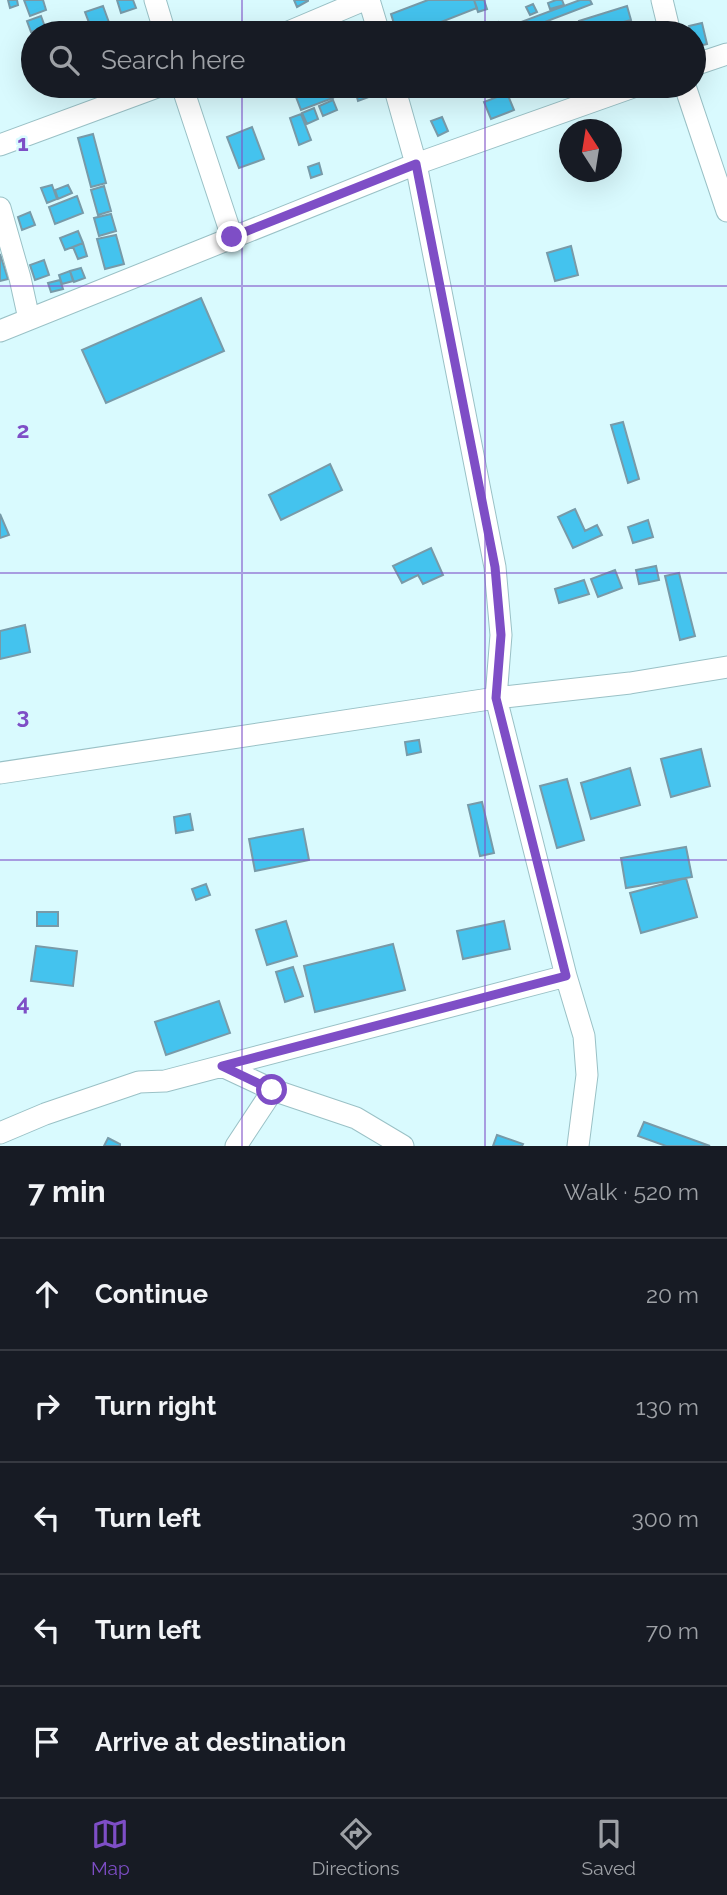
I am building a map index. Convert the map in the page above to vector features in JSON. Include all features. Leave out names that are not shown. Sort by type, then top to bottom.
[{"type":"street","points":[[155,0],[162,21]]},
{"type":"street","points":[[315,21],[367,0],[375,21]]},
{"type":"street","points":[[662,0],[667,21]]},
{"type":"street","points":[[706,61],[727,54]]},
{"type":"street","points":[[0,145],[127,98]]},
{"type":"street","points":[[186,98],[232,237]]},
{"type":"street","points":[[397,98],[416,164],[495,567],[501,635],[496,698],[583,1036],[587,1075],[578,1146]]},
{"type":"street","points":[[0,331],[416,164],[602,98]]},
{"type":"street","points":[[689,98],[727,211]]},
{"type":"street","points":[[0,208],[29,319]]},
{"type":"street","points":[[0,773],[496,698],[630,683],[727,667]]},
{"type":"street","points":[[0,1133],[45,1114],[139,1082],[165,1080],[222,1066],[566,976]]},
{"type":"street","points":[[222,1066],[272,1090],[356,1118],[403,1146]]},
{"type":"street","points":[[236,1146],[272,1090]]},
{"type":"building","points":[[8,0],[17,0],[18,5],[10,8]]},
{"type":"building","points":[[24,0],[43,0],[46,10],[30,16]]},
{"type":"building","points":[[117,0],[133,0],[136,8],[121,13]]},
{"type":"building","points":[[294,0],[308,0],[308,1],[297,7]]},
{"type":"building","points":[[428,0],[474,0],[477,8],[444,21],[393,21],[391,14]]},
{"type":"building","points":[[474,0],[484,0],[487,9],[478,12]]},
{"type":"building","points":[[562,0],[564,5],[550,9],[548,3]]},
{"type":"building","points":[[580,0],[590,0],[592,4],[548,21],[524,21]]},
{"type":"building","points":[[533,4],[537,12],[530,15],[526,7]]},
{"type":"building","points":[[103,6],[108,21],[88,21],[85,12]]},
{"type":"building","points":[[627,6],[631,20],[627,21],[579,21]]},
{"type":"building","points":[[41,16],[43,21],[27,21]]},
{"type":"building","points":[[296,98],[333,98],[301,110]]},
{"type":"building","points":[[494,98],[509,98],[514,110],[491,119],[484,102]]},
{"type":"building","points":[[333,100],[337,110],[323,116],[319,106]]},
{"type":"building","points":[[314,108],[318,119],[307,124],[302,113]]},
{"type":"building","points":[[301,114],[311,140],[299,145],[290,118]]},
{"type":"building","points":[[442,117],[448,131],[438,136],[431,121]]},
{"type":"building","points":[[252,127],[264,159],[239,168],[227,137]]},
{"type":"building","points":[[93,134],[106,183],[91,187],[78,138]]},
{"type":"building","points":[[319,163],[322,174],[311,178],[308,167]]},
{"type":"building","points":[[52,185],[57,199],[47,203],[41,188]]},
{"type":"building","points":[[68,185],[72,193],[58,199],[55,190]]},
{"type":"building","points":[[104,186],[111,211],[98,215],[91,190]]},
{"type":"building","points":[[77,196],[83,213],[55,224],[49,207]]},
{"type":"building","points":[[30,212],[35,225],[22,230],[18,217]]},
{"type":"building","points":[[111,214],[116,231],[99,236],[94,218]]},
{"type":"building","points":[[78,231],[83,243],[65,250],[60,238]]},
{"type":"building","points":[[116,235],[124,264],[105,269],[97,239]]},
{"type":"building","points":[[83,243],[87,256],[78,259],[73,247]]},
{"type":"building","points":[[571,246],[578,275],[555,281],[547,253]]},
{"type":"building","points":[[0,254],[8,279],[0,281]]},
{"type":"building","points":[[44,260],[49,275],[35,280],[30,265]]},
{"type":"building","points":[[81,268],[85,278],[74,282],[70,271]]},
{"type":"building","points":[[70,271],[73,281],[62,284],[59,275]]},
{"type":"building","points":[[60,280],[63,289],[51,292],[48,283]]},
{"type":"building","points":[[201,298],[224,351],[106,403],[82,350]]},
{"type":"building","points":[[623,422],[639,479],[628,483],[611,425]]},
{"type":"building","points":[[330,464],[342,490],[281,520],[269,495]]},
{"type":"building","points":[[575,509],[585,531],[597,525],[602,535],[573,548],[558,517]]},
{"type":"building","points":[[0,514],[9,535],[0,538]]},
{"type":"building","points":[[648,520],[653,537],[633,543],[628,527]]},
{"type":"building","points":[[431,548],[443,575],[423,584],[418,575],[402,583],[393,566]]},
{"type":"building","points":[[656,566],[659,580],[639,584],[636,570]]},
{"type":"building","points":[[615,570],[622,588],[598,597],[591,579]]},
{"type":"building","points":[[679,573],[695,636],[680,640],[665,576]]},
{"type":"building","points":[[584,580],[589,594],[559,603],[555,589]]},
{"type":"building","points":[[25,625],[30,652],[0,659],[0,631]]},
{"type":"building","points":[[419,740],[421,752],[407,755],[405,742]]},
{"type":"building","points":[[701,749],[710,786],[671,797],[661,759]]},
{"type":"building","points":[[630,768],[640,805],[591,819],[581,783]]},
{"type":"building","points":[[567,779],[584,840],[557,848],[540,786]]},
{"type":"building","points":[[482,802],[494,853],[480,856],[468,805]]},
{"type":"building","points":[[190,814],[193,830],[176,833],[174,817]]},
{"type":"building","points":[[303,829],[309,860],[255,871],[249,839]]},
{"type":"building","points":[[686,847],[692,877],[626,888],[621,858]]},
{"type":"building","points":[[686,878],[697,917],[641,933],[630,893]]},
{"type":"building","points":[[206,884],[210,895],[196,900],[192,889]]},
{"type":"building","points":[[37,912],[58,912],[58,926],[37,926]]},
{"type":"building","points":[[286,921],[297,956],[267,965],[256,930]]},
{"type":"building","points":[[504,921],[510,949],[463,959],[457,931]]},
{"type":"building","points":[[393,944],[405,990],[315,1012],[304,966]]},
{"type":"building","points":[[36,946],[77,951],[73,986],[31,981]]},
{"type":"building","points":[[293,967],[303,996],[285,1002],[276,972]]},
{"type":"building","points":[[219,1001],[230,1033],[166,1055],[155,1022]]},
{"type":"building","points":[[644,1122],[710,1146],[666,1146],[638,1136]]},
{"type":"building","points":[[497,1135],[523,1144],[493,1146]]},
{"type":"building","points":[[108,1138],[120,1144],[120,1146],[104,1146]]},
{"type":"route","points":[[232,237],[416,164],[495,567],[501,635],[496,698],[566,976],[222,1066],[272,1090]]}]
